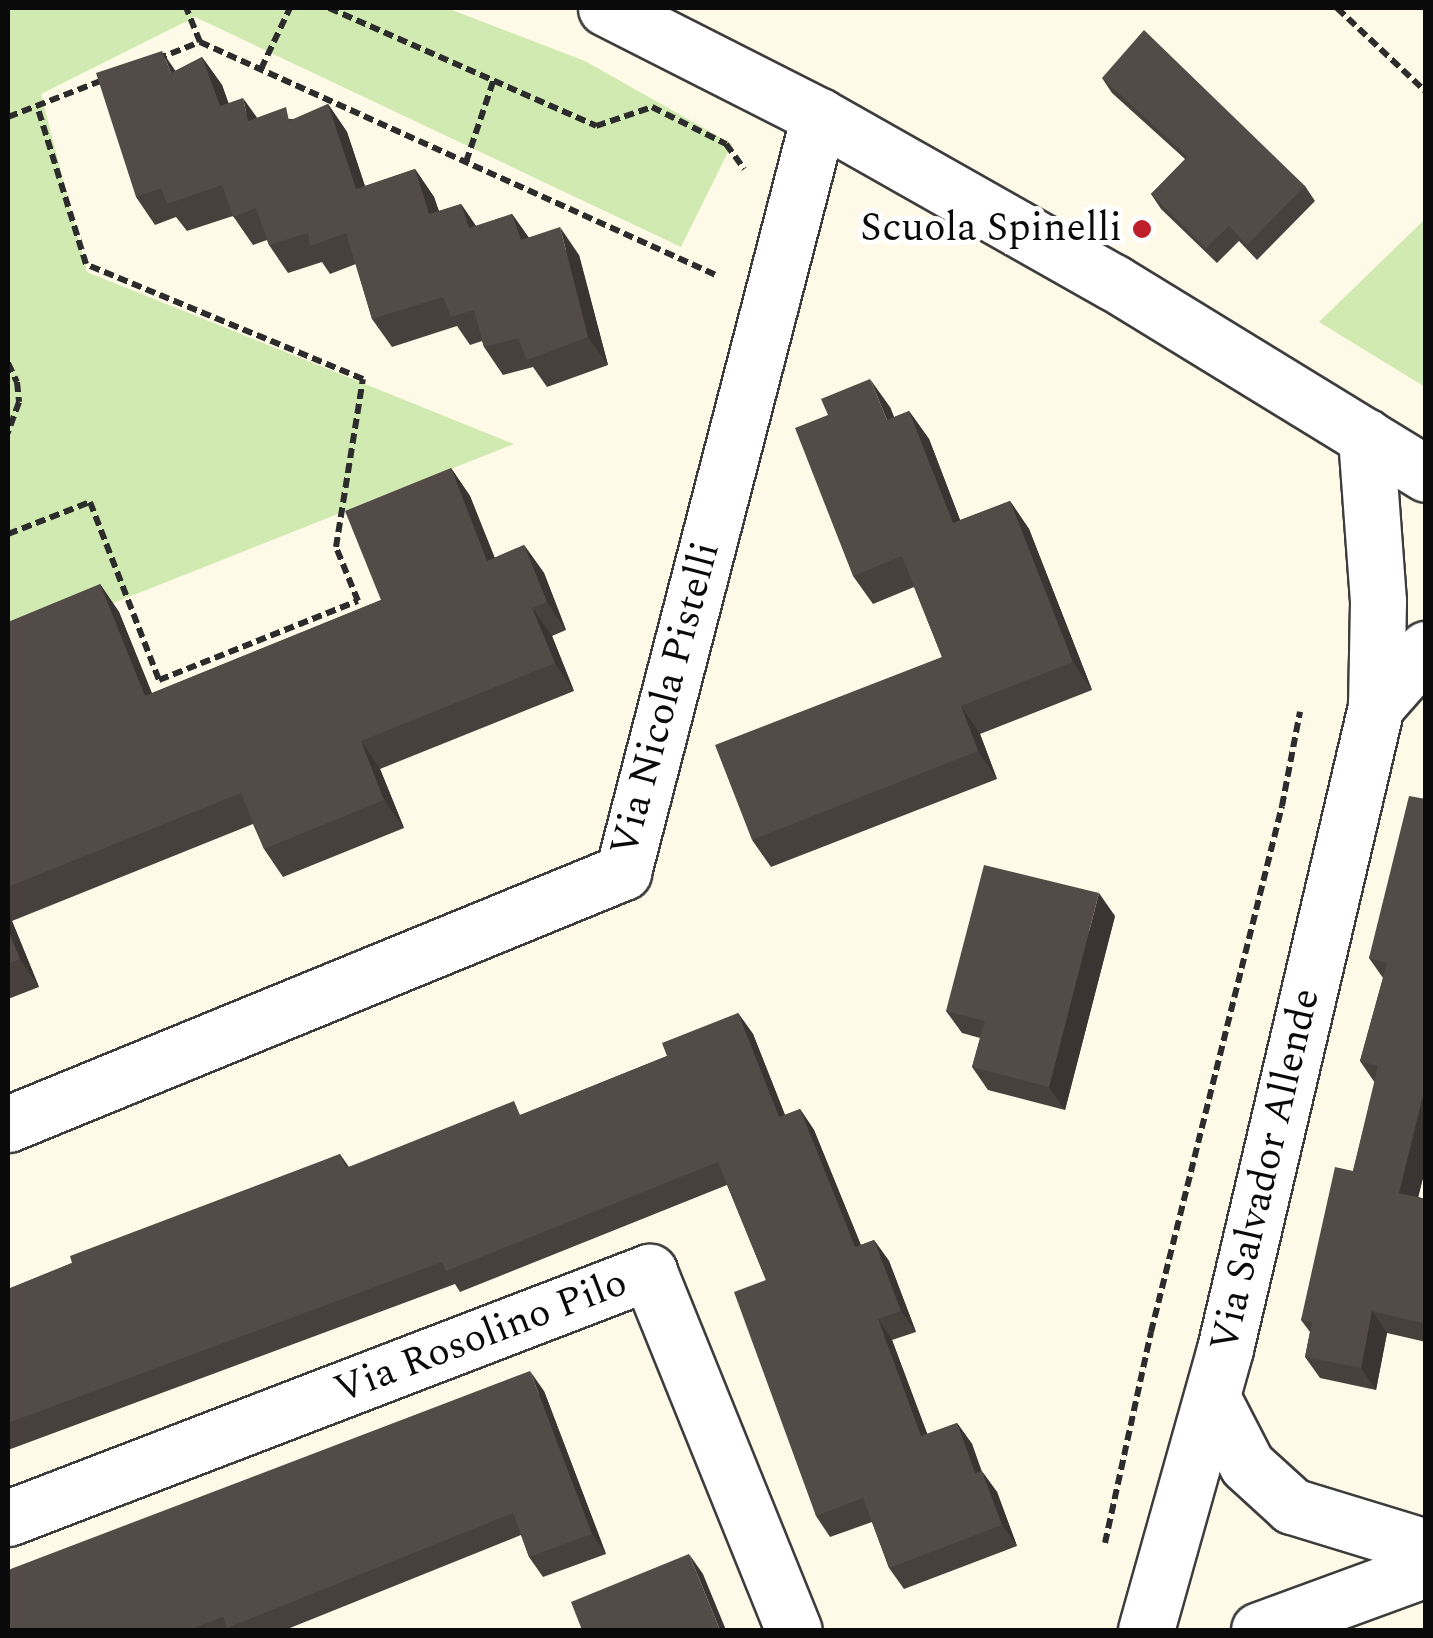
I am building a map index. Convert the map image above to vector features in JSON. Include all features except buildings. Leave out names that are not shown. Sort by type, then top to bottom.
[{"type":"street","points":[[606,8],[819,116],[1113,282],[1426,474]]},
{"type":"street","name":"Via Nicola Pistelli","points":[[8,1124],[623,872],[819,116]]},
{"type":"street","name":"Via Salvador Allende","points":[[1146,1630],[1212,1397],[1376,706],[1378,601],[1366,436]]},
{"type":"street","name":"Via Salvador Allende","points":[[1376,706],[1426,649]]},
{"type":"street","name":"Via Rosolino Pilo","points":[[8,1518],[649,1272],[794,1630]]},
{"type":"street","points":[[1212,1397],[1248,1466],[1292,1506],[1426,1547]]},
{"type":"street","points":[[1260,1630],[1426,1569]]},
{"type":"path","points":[[186,8],[200,42],[721,278],[725,260]]},
{"type":"path","points":[[261,70],[290,8]]},
{"type":"path","points":[[329,8],[596,126],[652,107],[726,144],[744,170],[743,181]]},
{"type":"path","points":[[1337,8],[1426,92]]},
{"type":"path","points":[[146,63],[200,42]]},
{"type":"path","points":[[8,117],[110,78]]},
{"type":"path","points":[[466,162],[494,78]]},
{"type":"path","points":[[8,534],[90,502],[160,680],[358,601],[336,548],[364,379],[86,264],[37,106]]},
{"type":"path","points":[[8,364],[17,382],[19,402],[8,433]]},
{"type":"path","points":[[1101,1560],[1151,1332],[1282,806],[1300,712]]},
{"type":"green space","points":[[8,8],[447,8],[585,61],[732,144],[681,247],[195,17],[41,94],[87,272],[514,444],[8,645]]},
{"type":"green space","points":[[1425,219],[1425,387],[1319,322]]},
{"type":"place","name":"Scuola Spinelli","points":[[1142,229]]}]
